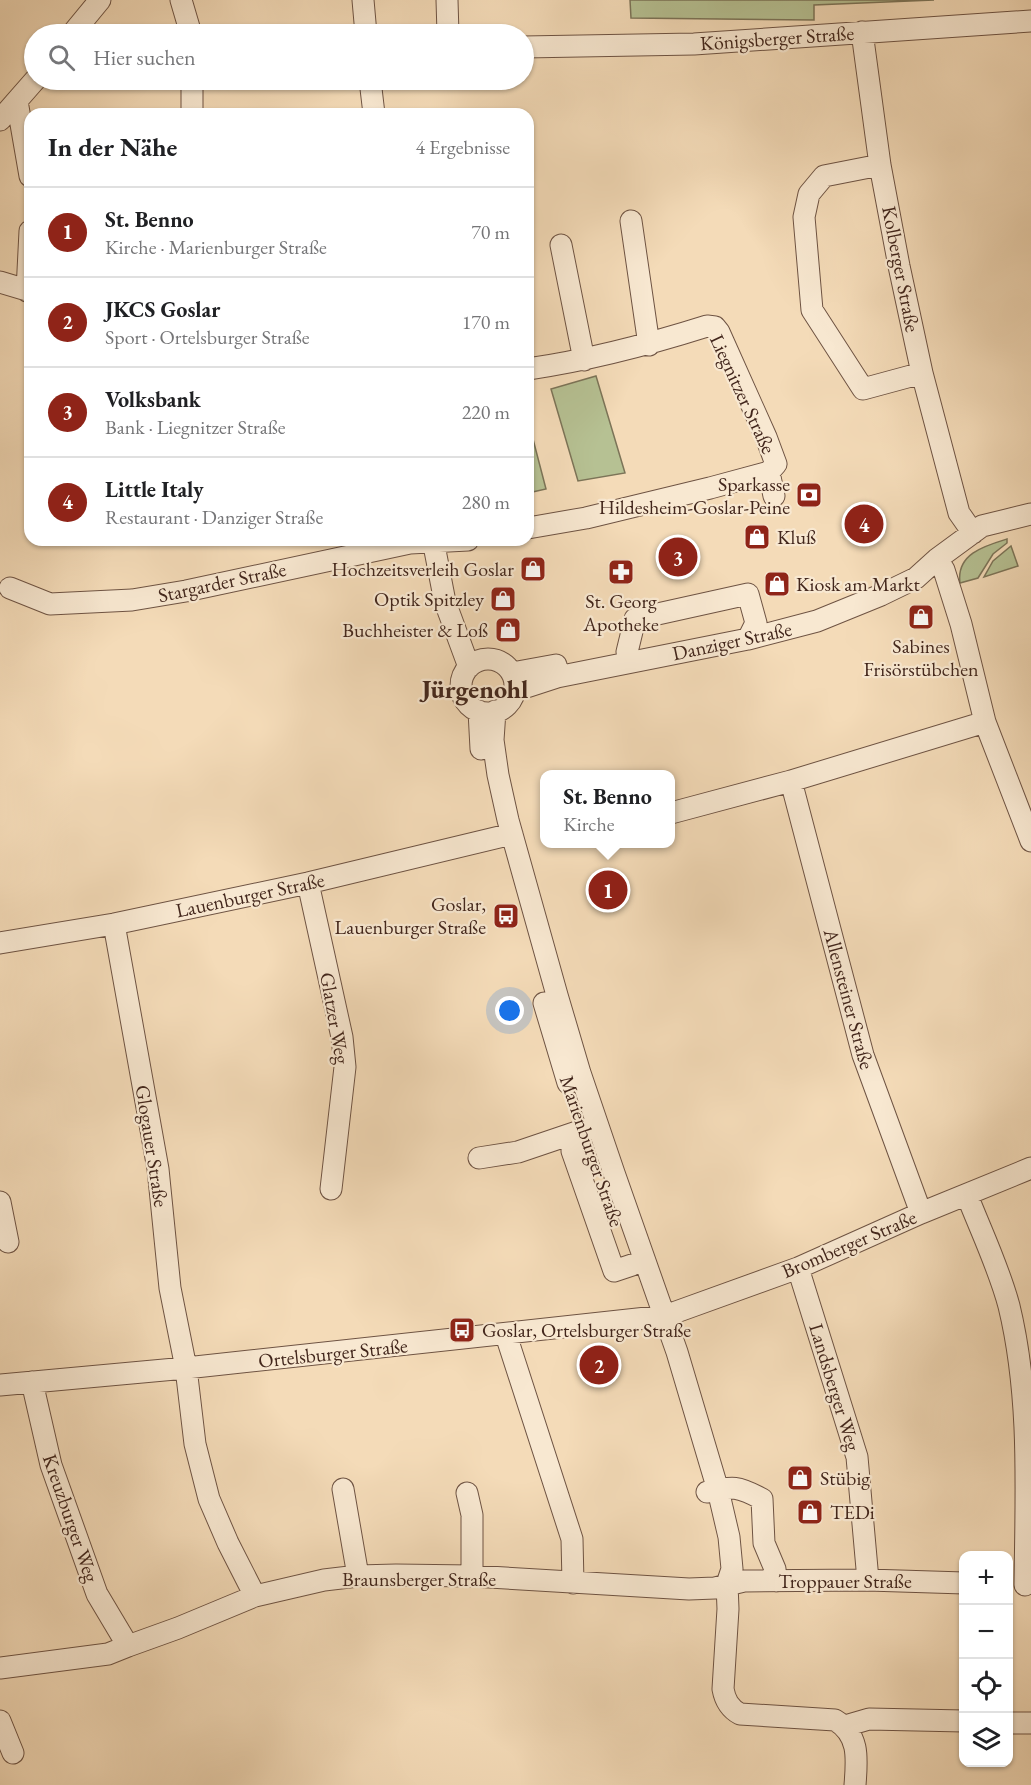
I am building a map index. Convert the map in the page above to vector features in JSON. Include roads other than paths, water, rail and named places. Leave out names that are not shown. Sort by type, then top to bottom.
[{"type":"street","points":[[80,24],[100,0]]},
{"type":"street","points":[[181,0],[188,24]]},
{"type":"street","points":[[363,0],[365,24]]},
{"type":"street","points":[[377,0],[379,24]]},
{"type":"street","points":[[447,0],[448,24]]},
{"type":"street","name":"Königsberger Straße","points":[[534,47],[694,44],[1031,21]]},
{"type":"street","name":"Kolberger Straße","points":[[862,32],[880,165],[922,373],[959,513],[973,533]]},
{"type":"street","points":[[0,120],[26,90]]},
{"type":"street","points":[[192,90],[192,108]]},
{"type":"street","points":[[371,90],[374,108]]},
{"type":"street","points":[[385,90],[386,108]]},
{"type":"street","points":[[17,101],[24,141]]},
{"type":"street","points":[[880,165],[824,176],[809,194],[804,217],[812,310],[863,389],[922,373]]},
{"type":"street","points":[[631,221],[649,345]]},
{"type":"street","points":[[561,245],[584,360]]},
{"type":"street","points":[[0,282],[24,290]]},
{"type":"street","name":"Liegnitzer Straße","points":[[534,368],[584,360],[649,345],[707,326],[715,327],[766,436],[776,464],[769,472],[586,518],[534,527]]},
{"type":"street","points":[[769,472],[774,496]]},
{"type":"street","name":"Danziger Straße","points":[[513,682],[557,677],[752,631],[862,591],[910,567],[937,560],[982,526],[1031,514]]},
{"type":"street","name":"Stargarder Straße","points":[[10,588],[50,604],[132,600],[186,591],[396,546]]},
{"type":"street","points":[[447,546],[449,564],[470,633],[476,663]]},
{"type":"street","points":[[937,560],[944,570],[961,624],[985,722],[1031,841]]},
{"type":"street","points":[[627,652],[635,619],[748,594],[752,631]]},
{"type":"street","name":"Danziger Straße","points":[[513,682],[627,652],[752,631]]},
{"type":"street","points":[[499,662],[513,682],[507,704],[487,711],[472,708],[463,695],[462,680],[476,663],[499,662]]},
{"type":"street","name":"Marienburger Straße","points":[[487,711],[482,757],[507,826],[556,1046],[632,1265],[659,1317]]},
{"type":"street","points":[[675,812],[790,781],[985,722]]},
{"type":"street","name":"Allensteiner Straße","points":[[790,781],[863,1055],[921,1213]]},
{"type":"street","name":"Lauenburger Straße","points":[[0,943],[114,924],[308,884],[507,826]]},
{"type":"street","name":"Glatzer Weg","points":[[308,884],[342,1037],[345,1067],[331,1189]]},
{"type":"street","name":"Glogauer Straße","points":[[114,924],[158,1169],[170,1288],[186,1368]]},
{"type":"street","points":[[479,1158],[518,1152],[585,1130]]},
{"type":"street","name":"Marienburger Straße","points":[[585,1130],[659,1317],[712,1491],[729,1537],[732,1569],[728,1584],[723,1689],[725,1698],[729,1707],[740,1714],[835,1720],[845,1726]]},
{"type":"street","name":"Bromberger Straße","points":[[659,1317],[798,1268],[921,1213],[1031,1168]]},
{"type":"street","points":[[967,1195],[1009,1306],[1023,1378],[1027,1426],[1021,1585]]},
{"type":"street","points":[[0,1202],[8,1242]]},
{"type":"street","name":"Landsberger Weg","points":[[798,1268],[857,1457],[868,1580]]},
{"type":"street","name":"Ortelsburger Straße","points":[[0,1385],[506,1335],[659,1317]]},
{"type":"street","points":[[506,1335],[572,1539],[573,1583]]},
{"type":"street","points":[[0,1668],[108,1654],[255,1596],[209,1499],[195,1444],[186,1368]]},
{"type":"street","name":"Kreuzburger Weg","points":[[32,1382],[51,1465],[97,1594],[128,1646]]},
{"type":"street","points":[[343,1489],[358,1576]]},
{"type":"street","points":[[712,1491],[742,1489],[762,1499],[764,1543],[776,1569],[776,1581]]},
{"type":"street","points":[[467,1492],[472,1515],[472,1576]]},
{"type":"street","name":"Braunsberger Straße","points":[[255,1596],[324,1580],[396,1575],[472,1576],[689,1589],[715,1588],[728,1584]]},
{"type":"street","name":"Troppauer Straße","points":[[728,1584],[744,1581],[868,1580],[959,1583]]},
{"type":"street","points":[[855,1785],[856,1751],[852,1736],[845,1726],[869,1719],[959,1721]]},
{"type":"street","points":[[0,1722],[13,1753]]},
{"type":"street","points":[[1013,1723],[1031,1723]]},
{"type":"place","name":"Sparkasse Hildesheim-Goslar-Peine","points":[[809,495]]},
{"type":"place","name":"Little Italy","points":[[864,524]]},
{"type":"place","name":"Kluß","points":[[757,537]]},
{"type":"place","name":"Volksbank","points":[[678,557]]},
{"type":"place","name":"Hochzeitsverleih Goslar","points":[[533,569]]},
{"type":"place","name":"St. Georg Apotheke","points":[[621,572]]},
{"type":"place","name":"Kiosk am Markt","points":[[777,584]]},
{"type":"place","name":"Optik Spitzley","points":[[503,599]]},
{"type":"place","name":"Sabines Frisörstübchen","points":[[921,617]]},
{"type":"place","name":"Buchheister & Loß","points":[[508,630]]},
{"type":"place","name":"St. Benno","points":[[608,890]]},
{"type":"place","name":"Goslar, Lauenburger Straße","points":[[506,916]]},
{"type":"place","name":"Goslar, Ortelsburger Straße","points":[[462,1330]]},
{"type":"place","name":"JKCS Goslar","points":[[599,1365]]},
{"type":"place","name":"Stübig","points":[[800,1478]]},
{"type":"place","name":"TEDi","points":[[810,1512]]},
{"type":"district","name":"Jürgenohl","points":[[475,689]]}]
